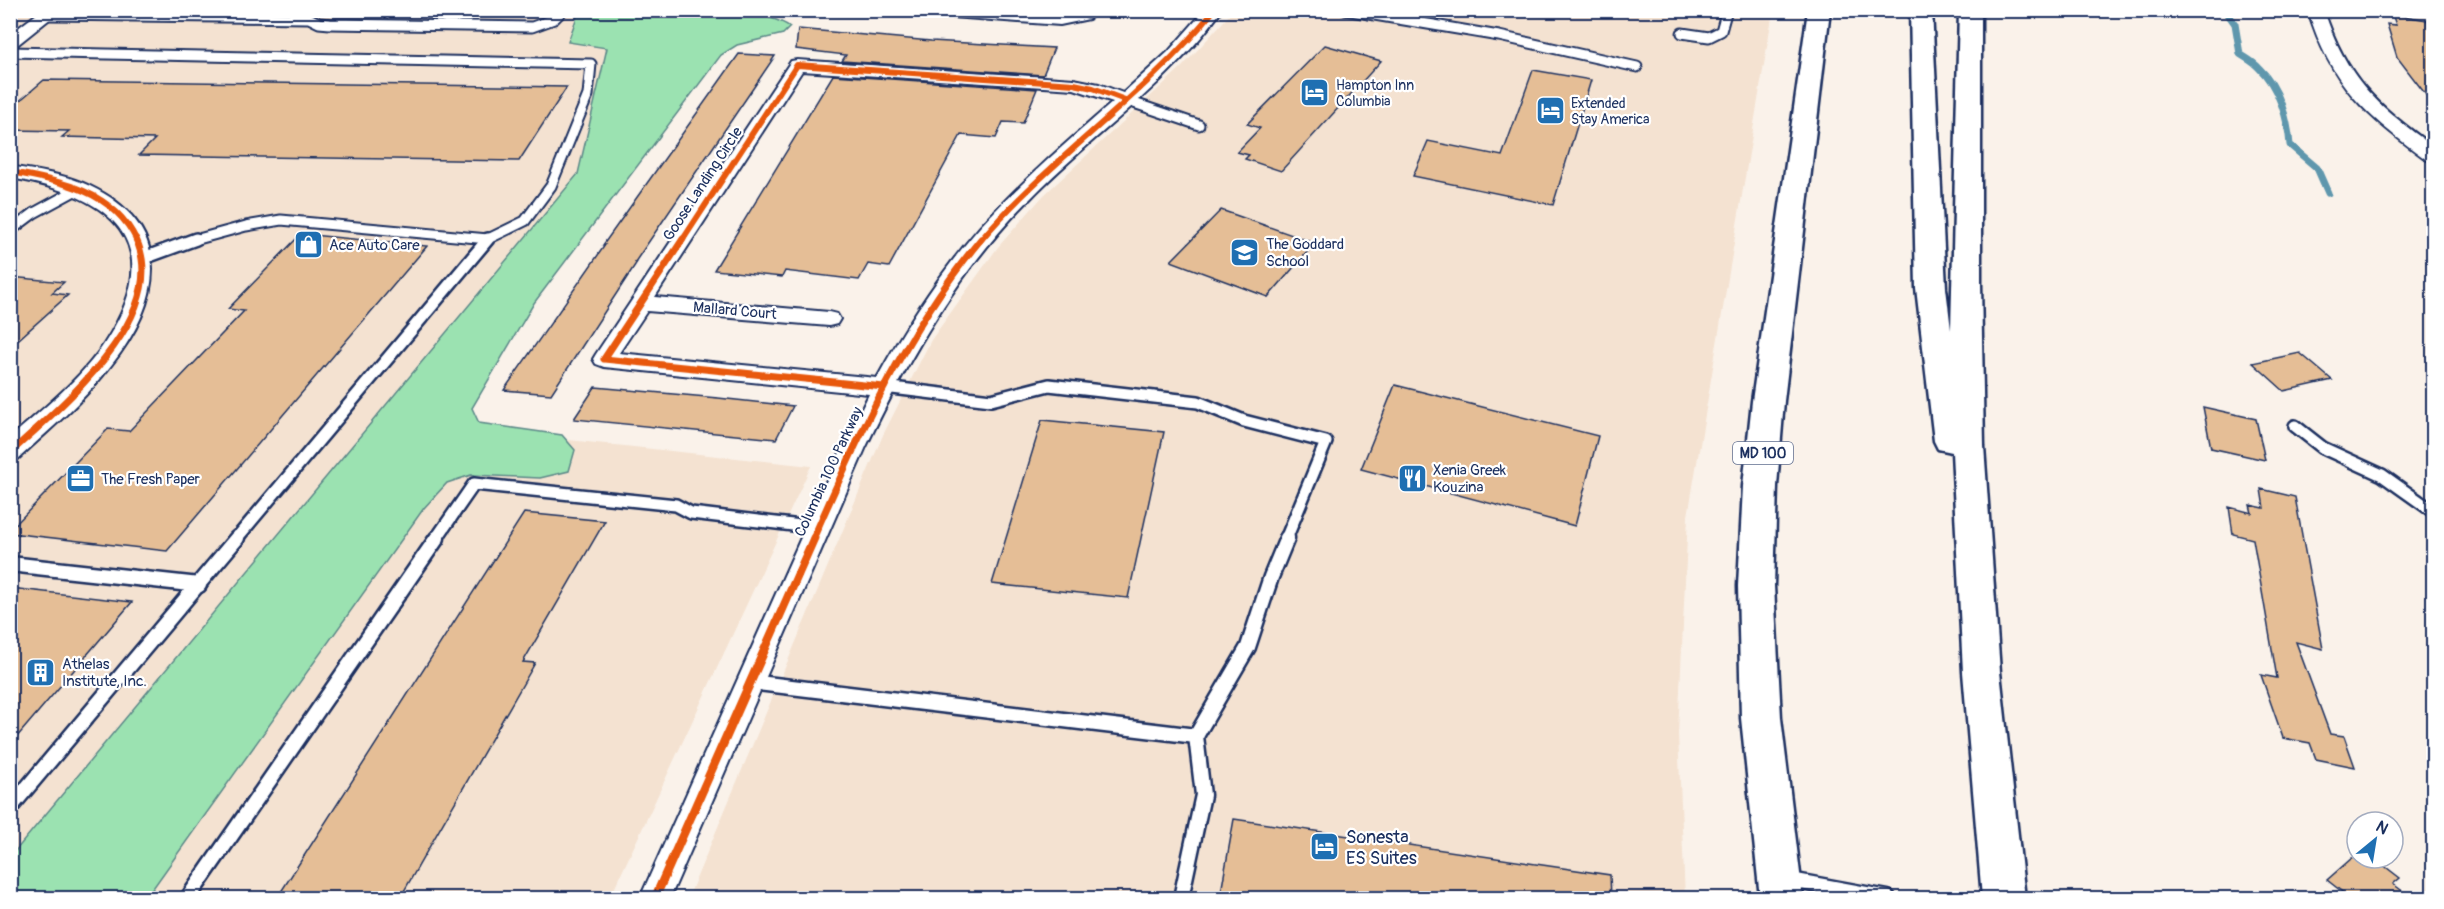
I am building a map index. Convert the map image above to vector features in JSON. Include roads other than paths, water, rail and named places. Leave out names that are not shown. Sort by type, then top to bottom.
[{"type":"highway","name":"MD 100","points":[[1780,888],[1761,718],[1756,586],[1760,486],[1768,401],[1819,10]]},
{"type":"highway","points":[[1921,10],[1931,288],[1950,443],[1980,645]]},
{"type":"highway","points":[[1970,10],[1966,296],[1968,448],[1989,771],[2004,898]]},
{"type":"street","points":[[925,10],[1060,20],[1083,15],[1090,10]]},
{"type":"street","name":"Columbia 100 Parkway","points":[[655,898],[818,528],[884,387],[930,307],[998,219],[1162,67],[1214,10]]},
{"type":"street","points":[[2316,10],[2324,40],[2342,75],[2361,98],[2433,156]]},
{"type":"street","points":[[10,42],[51,13]]},
{"type":"street","name":"Goose Landing Circle","points":[[884,387],[604,359],[797,65],[1074,84],[1125,100]]},
{"type":"street","points":[[10,172],[30,174],[80,188],[101,198],[121,214],[136,232],[144,258],[143,277],[138,298],[128,322],[111,349],[74,391],[10,453]]},
{"type":"street","name":"Mallard Court","points":[[641,303],[830,318]]},
{"type":"lane","points":[[51,13],[309,18],[319,23],[330,24],[532,27],[554,19],[563,10]]},
{"type":"lane","points":[[1345,10],[1479,32],[1637,68]]},
{"type":"lane","points":[[1682,33],[1709,37],[1716,35],[1725,25],[1726,12],[1711,10]]},
{"type":"lane","points":[[10,52],[591,64],[588,95],[551,186],[525,221],[488,239],[10,808]]},
{"type":"lane","points":[[1125,100],[1199,126]]},
{"type":"lane","points":[[10,231],[34,213],[80,188]]},
{"type":"lane","points":[[144,258],[208,234],[251,223],[282,220],[488,239]]},
{"type":"lane","points":[[884,387],[991,400],[1049,386],[1198,402],[1244,421],[1326,442],[1271,577],[1248,647],[1196,736],[1203,795],[1181,898]]},
{"type":"lane","points":[[2295,426],[2323,448],[2382,475],[2433,512]]},
{"type":"lane","points":[[188,898],[474,484],[676,505],[691,513],[818,528]]},
{"type":"lane","points":[[10,564],[199,585]]},
{"type":"lane","points":[[750,682],[1196,736]]},
{"type":"lane","points":[[1780,888],[1888,898]]},
{"type":"waterway","points":[[2225,10],[2235,24],[2240,54],[2257,66],[2277,94],[2285,114],[2290,145],[2317,168],[2328,193]]},
{"type":"place","name":"Hampton Inn Columbia","points":[[1315,93]]},
{"type":"place","name":"Extended Stay America","points":[[1550,111]]},
{"type":"place","name":"Ace Auto Care","points":[[308,245]]},
{"type":"place","name":"The Goddard School","points":[[1245,253]]},
{"type":"place","name":"The Fresh Paper","points":[[80,479]]},
{"type":"place","name":"Xenia Greek Kouzina","points":[[1412,479]]},
{"type":"place","name":"Athelas Institute, Inc.","points":[[41,673]]},
{"type":"place","name":"Sonesta ES Suites","points":[[1325,847]]}]
